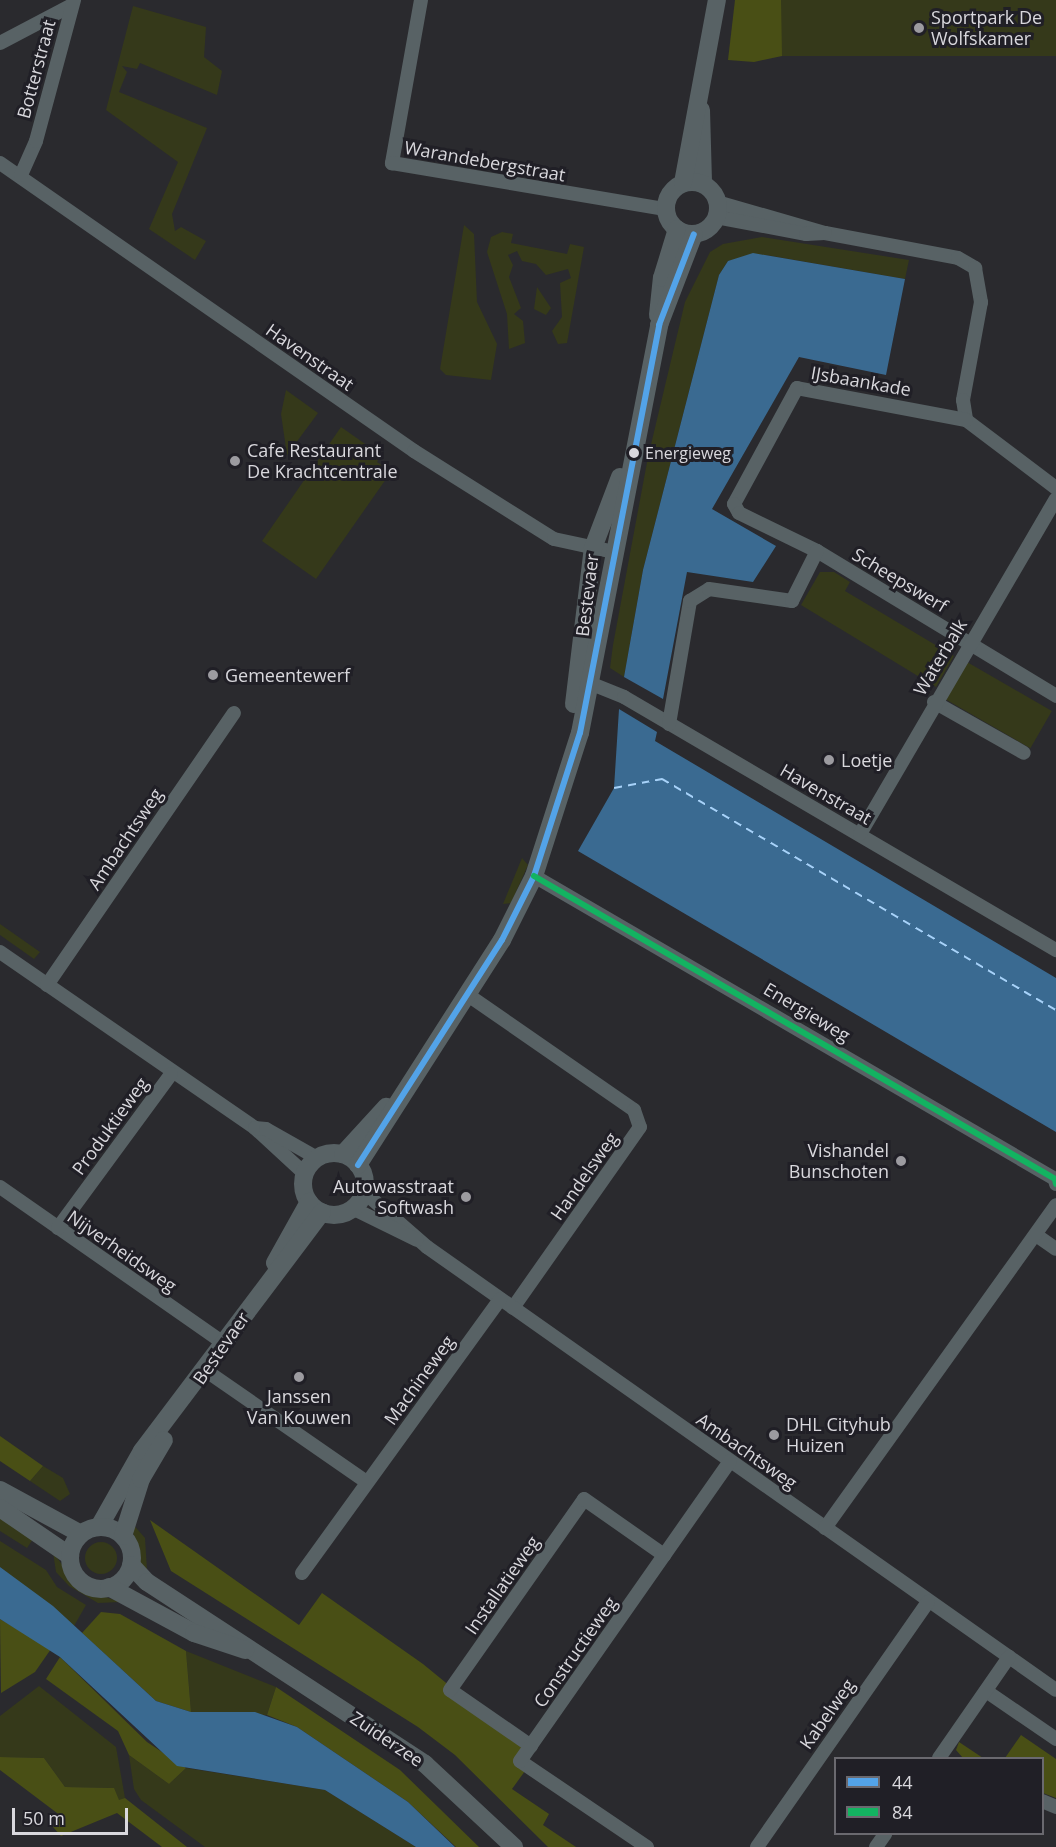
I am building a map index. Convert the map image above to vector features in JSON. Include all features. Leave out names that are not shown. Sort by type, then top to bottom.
[{"type":"street","name":"Warandebergstraat","points":[[421,0],[392,164],[665,209]]},
{"type":"street","points":[[683,183],[717,0]]},
{"type":"street","name":"Botterstraat","points":[[0,43],[73,3]]},
{"type":"street","name":"Botterstraat","points":[[21,175],[36,141],[73,3]]},
{"type":"street","points":[[700,100],[703,183],[717,210],[806,234],[825,233],[958,258],[975,268],[981,302],[963,400],[966,420],[1056,488]]},
{"type":"street","name":"Havenstraat","points":[[0,163],[21,175],[414,451],[554,539],[614,552]]},
{"type":"street","points":[[703,183],[683,183],[670,193],[665,209],[686,232],[706,231],[717,210]]},
{"type":"street","name":"Bestevaer","points":[[358,1165],[406,1086],[468,995],[534,876],[566,782],[583,681],[614,552],[631,450],[659,325],[662,278],[686,232]]},
{"type":"street","name":"IJsbaankade","points":[[817,551],[739,513],[734,504],[797,388],[966,420]]},
{"type":"street","name":"Bestevaer","points":[[583,681],[593,548],[631,450]]},
{"type":"street","name":"Waterbalk","points":[[860,834],[934,702],[1056,499]]},
{"type":"street","points":[[669,724],[690,601],[709,589],[792,601],[817,551]]},
{"type":"street","name":"Scheepswerf","points":[[817,551],[1056,696]]},
{"type":"street","name":"Havenstraat","points":[[583,681],[624,697],[1056,950]]},
{"type":"street","points":[[934,702],[1024,753]]},
{"type":"street","name":"Ambachtsweg","points":[[47,985],[234,713]]},
{"type":"street","name":"Energieweg","points":[[534,876],[1034,1166],[1056,1184]]},
{"type":"street","points":[[0,952],[171,1074],[255,1128],[305,1174],[316,1207],[352,1209],[364,1192],[358,1165],[343,1154],[317,1158],[266,1129],[255,1128]]},
{"type":"street","name":"Handelsweg","points":[[468,995],[634,1110],[640,1127],[513,1308]]},
{"type":"street","name":"Produktieweg","points":[[58,1228],[171,1074]]},
{"type":"street","name":"Bestevaer","points":[[343,1154],[406,1086]]},
{"type":"street","points":[[305,1174],[317,1158]]},
{"type":"street","name":"Nijverheidsweg","points":[[0,1187],[224,1343]]},
{"type":"street","name":"Ambachtsweg","points":[[364,1192],[417,1240],[1056,1690]]},
{"type":"street","points":[[825,1528],[1056,1205]]},
{"type":"street","name":"Bestevaer","points":[[123,1536],[141,1479],[176,1413],[316,1207]]},
{"type":"street","name":"Ambachtsweg","points":[[352,1209],[417,1240]]},
{"type":"street","points":[[1036,1235],[1056,1249]]},
{"type":"street","name":"Machineweg","points":[[302,1573],[500,1299]]},
{"type":"street","points":[[205,1370],[367,1482]]},
{"type":"street","name":"Bestevaer","points":[[99,1527],[142,1451],[176,1413]]},
{"type":"street","name":"Constructieweg","points":[[531,1746],[730,1461]]},
{"type":"street","points":[[0,1490],[81,1534]]},
{"type":"street","name":"Installatieweg","points":[[531,1746],[450,1690],[584,1499],[664,1555]]},
{"type":"street","points":[[0,1508],[70,1556],[81,1582],[110,1587],[131,1565],[123,1536],[99,1527],[81,1534],[70,1556]]},
{"type":"street","name":"Zuiderzee","points":[[131,1565],[147,1582],[244,1642],[247,1649],[425,1764],[514,1847]]},
{"type":"street","name":"Zuiderzee","points":[[110,1587],[194,1633],[239,1651],[247,1649]]},
{"type":"street","name":"Kabelweg","points":[[757,1847],[928,1602]]},
{"type":"street","points":[[944,1756],[1009,1657]]},
{"type":"street","points":[[986,1691],[1056,1739]]},
{"type":"street","points":[[531,1746],[520,1761],[647,1847]]},
{"type":"green space","points":[[735,0],[781,0],[782,56],[754,62],[728,60]]},
{"type":"green space","name":"Sportpark De Wolfskamer","points":[[781,0],[1056,0],[1056,56],[781,56]]},
{"type":"green space","points":[[133,6],[206,27],[204,57],[222,71],[217,95],[140,63],[137,69],[122,66],[127,72],[119,92],[207,128],[172,214],[175,231],[181,227],[206,241],[195,260],[149,229],[178,162],[106,110]]},
{"type":"green space","points":[[464,225],[474,234],[477,302],[497,344],[491,380],[446,375],[440,369]]},
{"type":"green space","points":[[502,232],[513,234],[511,243],[567,254],[570,244],[584,247],[567,343],[558,344],[552,331],[562,317],[560,283],[571,278],[568,269],[546,275],[536,264],[522,261],[517,251],[508,255],[513,265],[509,277],[521,308],[514,314],[523,321],[525,343],[509,349],[507,314],[487,252],[491,237]]},
{"type":"green space","points":[[762,237],[909,260],[905,279],[766,255],[728,261],[719,275],[643,570],[624,677],[610,668],[613,645],[648,457],[685,302],[710,252],[723,244]]},
{"type":"green space","points":[[537,287],[551,308],[546,315],[534,309]]},
{"type":"green space","points":[[286,390],[318,413],[287,455],[281,414]]},
{"type":"green space","points":[[341,427],[381,455],[377,462],[391,472],[316,579],[262,541]]},
{"type":"green space","points":[[820,572],[834,572],[850,582],[845,591],[954,656],[936,687],[801,605]]},
{"type":"green space","points":[[967,662],[1052,711],[1030,748],[946,699]]},
{"type":"green space","points":[[522,858],[528,865],[511,903],[503,904]]},
{"type":"green space","points":[[0,924],[40,952],[34,959],[0,935]]},
{"type":"green space","points":[[0,1436],[43,1466],[30,1481],[0,1461]]},
{"type":"green space","points":[[43,1466],[63,1478],[70,1494],[60,1501],[30,1481]]},
{"type":"green space","points":[[0,1513],[35,1536],[27,1548],[0,1531]]},
{"type":"green space","points":[[150,1520],[299,1625],[322,1593],[423,1664],[528,1750],[525,1771],[512,1789],[549,1814],[543,1825],[576,1847],[548,1847],[455,1755],[418,1727],[171,1571]]},
{"type":"green space","points":[[131,1522],[145,1538],[147,1570],[139,1562]]},
{"type":"green space","points":[[0,1541],[46,1570],[57,1587],[86,1605],[74,1626],[0,1567]]},
{"type":"green space","points":[[101,1542],[113,1546],[117,1558],[113,1570],[101,1574],[89,1570],[85,1558],[89,1546]]},
{"type":"green space","points":[[53,1552],[79,1588],[120,1602],[98,1603],[69,1586],[56,1572]]},
{"type":"green space","points":[[101,1612],[120,1614],[186,1651],[191,1712],[156,1701],[82,1633]]},
{"type":"green space","points":[[0,1619],[51,1649],[35,1672],[1,1693]]},
{"type":"green space","points":[[186,1651],[276,1687],[267,1715],[191,1712]]},
{"type":"green space","points":[[60,1657],[147,1742],[186,1768],[169,1784],[129,1755],[118,1731],[46,1679]]},
{"type":"green space","points":[[39,1686],[116,1747],[125,1798],[119,1801],[113,1788],[65,1787],[44,1758],[0,1757],[0,1716]]},
{"type":"green space","points":[[276,1687],[400,1770],[479,1847],[456,1847],[408,1802],[297,1727],[267,1715]]},
{"type":"green space","points":[[1021,1735],[1056,1759],[1056,1798],[1044,1793],[1044,1757],[1006,1757]]},
{"type":"green space","points":[[959,1742],[982,1757],[962,1757],[956,1750]]},
{"type":"green space","points":[[129,1755],[169,1784],[186,1768],[325,1790],[416,1847],[205,1847],[141,1800],[134,1789]]},
{"type":"green space","points":[[0,1757],[44,1758],[65,1787],[114,1788],[119,1800],[125,1798],[187,1847],[162,1847],[117,1813],[61,1836],[53,1827],[61,1816],[0,1770]]},
{"type":"water","points":[[753,253],[905,279],[886,375],[799,357],[712,509],[776,546],[753,582],[687,572],[663,699],[624,677],[643,570],[719,275],[728,261]]},
{"type":"water","points":[[619,709],[657,732],[655,741],[1056,978],[1056,1132],[578,851],[614,788]]},
{"type":"water","points":[[0,1567],[53,1606],[156,1701],[191,1712],[255,1712],[297,1727],[408,1802],[455,1847],[416,1847],[325,1790],[177,1766],[60,1657],[0,1619]]},
{"type":"ferry route","points":[[614,788],[662,779],[1056,1010]]},
{"type":"transit line","name":"44","points":[[358,1165],[502,940],[534,876],[580,733],[659,325],[694,234]]},
{"type":"transit line","name":"84","points":[[534,876],[1055,1179],[1056,1184]]},
{"type":"place","name":"Sportpark De Wolfskamer","points":[[919,28]]},
{"type":"place","name":"Energieweg","points":[[634,453]]},
{"type":"place","name":"Cafe Restaurant De Krachtcentrale","points":[[235,461]]},
{"type":"place","name":"Gemeentewerf","points":[[213,675]]},
{"type":"place","name":"Loetje","points":[[829,760]]},
{"type":"place","name":"Vishandel Bunschoten","points":[[901,1161]]},
{"type":"place","name":"Autowasstraat Softwash","points":[[466,1197]]},
{"type":"place","name":"Janssen Van Kouwen","points":[[299,1377]]},
{"type":"place","name":"DHL Cityhub Huizen","points":[[774,1435]]}]
